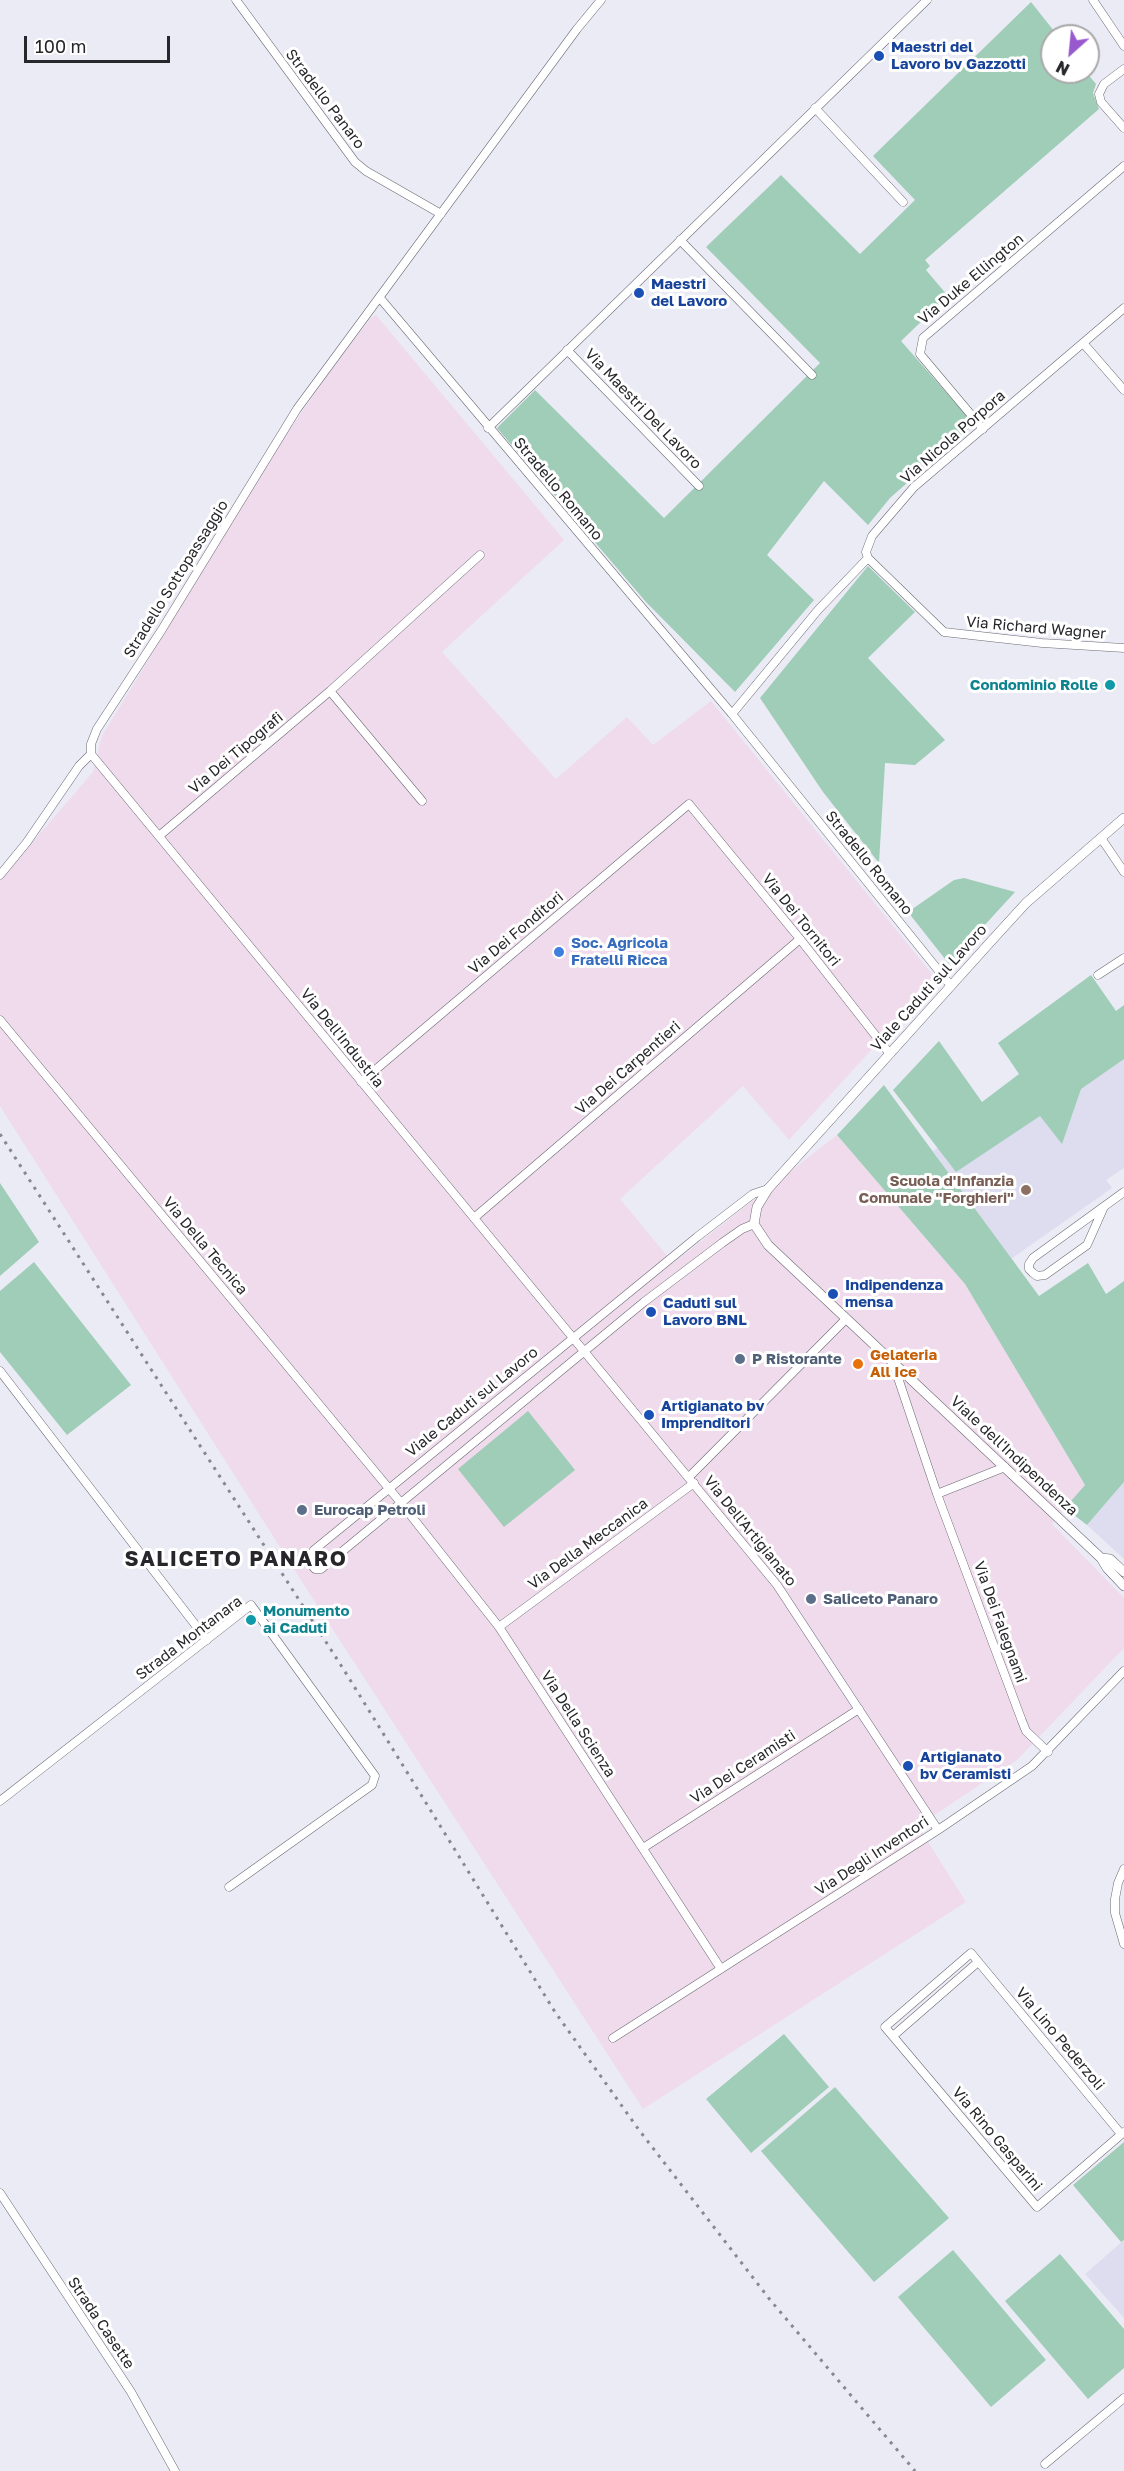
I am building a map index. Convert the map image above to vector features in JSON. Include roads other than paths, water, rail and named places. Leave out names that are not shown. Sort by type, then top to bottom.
[{"type":"street","name":"Stradello Panaro","points":[[236,0],[355,162],[386,183],[441,214]]},
{"type":"street","points":[[380,298],[577,29],[601,0]]},
{"type":"street","name":"Via Maestri Del Lavoro","points":[[488,428],[927,0]]},
{"type":"street","points":[[1093,0],[1124,46]]},
{"type":"street","points":[[1124,69],[1104,84],[1099,94],[1101,102],[1124,128]]},
{"type":"street","points":[[815,108],[903,202]]},
{"type":"street","name":"Via Duke Ellington","points":[[983,429],[920,354],[921,342],[927,334],[1124,166]]},
{"type":"street","points":[[680,240],[812,375]]},
{"type":"street","name":"Stradello Romano","points":[[380,298],[732,714],[951,986]]},
{"type":"street","name":"Stradello Sottopassaggio","points":[[0,874],[27,842],[79,766],[91,754],[91,744],[97,729],[161,631],[297,409],[380,298]]},
{"type":"street","name":"Via Nicola Porpora","points":[[732,714],[818,610],[868,558],[866,552],[872,536],[914,488],[1124,308]]},
{"type":"street","points":[[1083,343],[1124,390]]},
{"type":"street","name":"Via Maestri Del Lavoro","points":[[567,351],[699,486]]},
{"type":"street","name":"Via Dei Tipografi","points":[[159,836],[330,691],[480,555]]},
{"type":"street","name":"Via Richard Wagner","points":[[868,558],[944,632],[981,638],[1124,648]]},
{"type":"street","points":[[330,691],[422,801]]},
{"type":"street","name":"Via Dell'Industria","points":[[91,754],[574,1339]]},
{"type":"street","name":"Via Dei Tornitori","points":[[689,804],[800,939],[890,1054]]},
{"type":"street","name":"Via Dei Fonditori","points":[[361,1082],[689,804]]},
{"type":"street","name":"Viale Caduti sul Lavoro","points":[[768,1189],[753,1194],[314,1550],[310,1556],[310,1563],[315,1569],[321,1569],[585,1351],[722,1243],[742,1229],[754,1224],[757,1208],[768,1189],[1026,903],[1124,818]]},
{"type":"street","points":[[1101,838],[1124,872]]},
{"type":"street","name":"Via Dei Carpentieri","points":[[474,1218],[800,939]]},
{"type":"street","points":[[1098,975],[1124,958]]},
{"type":"street","name":"Via Della Tecnica","points":[[0,1020],[389,1489]]},
{"type":"street","points":[[1103,1209],[1087,1245],[1045,1275],[1037,1276],[1029,1269],[1033,1258],[1124,1192]]},
{"type":"street","name":"Viale dell'Indipendenza","points":[[754,1224],[768,1245],[1101,1558],[1124,1586]]},
{"type":"street","name":"Via Della Meccanica","points":[[499,1627],[691,1480],[846,1319]]},
{"type":"street","points":[[574,1339],[585,1351]]},
{"type":"street","name":"Via Dell'Artigianato","points":[[585,1351],[777,1585],[938,1830]]},
{"type":"street","name":"Via Dei Falegnami","points":[[893,1362],[938,1494],[1022,1721],[1026,1731],[1048,1752]]},
{"type":"street","points":[[0,1371],[207,1640]]},
{"type":"street","points":[[938,1494],[1005,1467]]},
{"type":"street","points":[[389,1489],[401,1503]]},
{"type":"street","name":"Via Della Scienza","points":[[401,1503],[499,1627],[721,1969]]},
{"type":"street","name":"Viale dell'Indipendenza","points":[[1101,1558],[1110,1559],[1124,1572]]},
{"type":"street","name":"Strada Montanara","points":[[0,1801],[251,1605],[375,1776],[372,1785],[230,1887]]},
{"type":"street","name":"Via Degli Inventori","points":[[613,2038],[938,1830],[1032,1766],[1124,1671]]},
{"type":"street","name":"Via Dei Ceramisti","points":[[643,1848],[859,1708]]},
{"type":"street","points":[[1124,1869],[1115,1899],[1115,1913],[1124,1944]]},
{"type":"street","name":"Via Lino Pederzoli","points":[[885,2027],[971,1953],[1123,2133]]},
{"type":"street","points":[[892,2036],[978,1962]]},
{"type":"street","name":"Via Rino Gasparini","points":[[885,2027],[1037,2207],[1123,2133]]},
{"type":"street","name":"Strada Casette","points":[[0,2193],[131,2392],[175,2471]]},
{"type":"street","points":[[1045,2464],[1124,2398]]},
{"type":"railway","points":[[0,1134],[344,1670],[555,2012],[639,2130],[771,2301],[915,2471]]},
{"type":"place","name":"Maestri del Lavoro bv Gazzotti","points":[[879,56]]},
{"type":"place","name":"Maestri del Lavoro","points":[[639,293]]},
{"type":"place","name":"Condominio Rolle","points":[[1110,685]]},
{"type":"place","name":"Soc. Agricola Fratelli Ricca","points":[[559,952]]},
{"type":"place","name":"Scuola d'Infanzia Comunale \"Forghieri\"","points":[[1026,1190]]},
{"type":"place","name":"Indipendenza mensa","points":[[833,1294]]},
{"type":"place","name":"Caduti sul Lavoro BNL","points":[[651,1312]]},
{"type":"place","name":"P Ristorante","points":[[740,1359]]},
{"type":"place","name":"Gelateria All Ice","points":[[858,1364]]},
{"type":"place","name":"Artigianato bv Imprenditori","points":[[649,1415]]},
{"type":"place","name":"Eurocap Petroli","points":[[302,1510]]},
{"type":"place","name":"Saliceto Panaro","points":[[811,1599]]},
{"type":"place","name":"Monumento ai Caduti","points":[[251,1620]]},
{"type":"place","name":"Artigianato bv Ceramisti","points":[[908,1766]]},
{"type":"district","name":"SALICETO PANARO","points":[[236,1559]]}]
